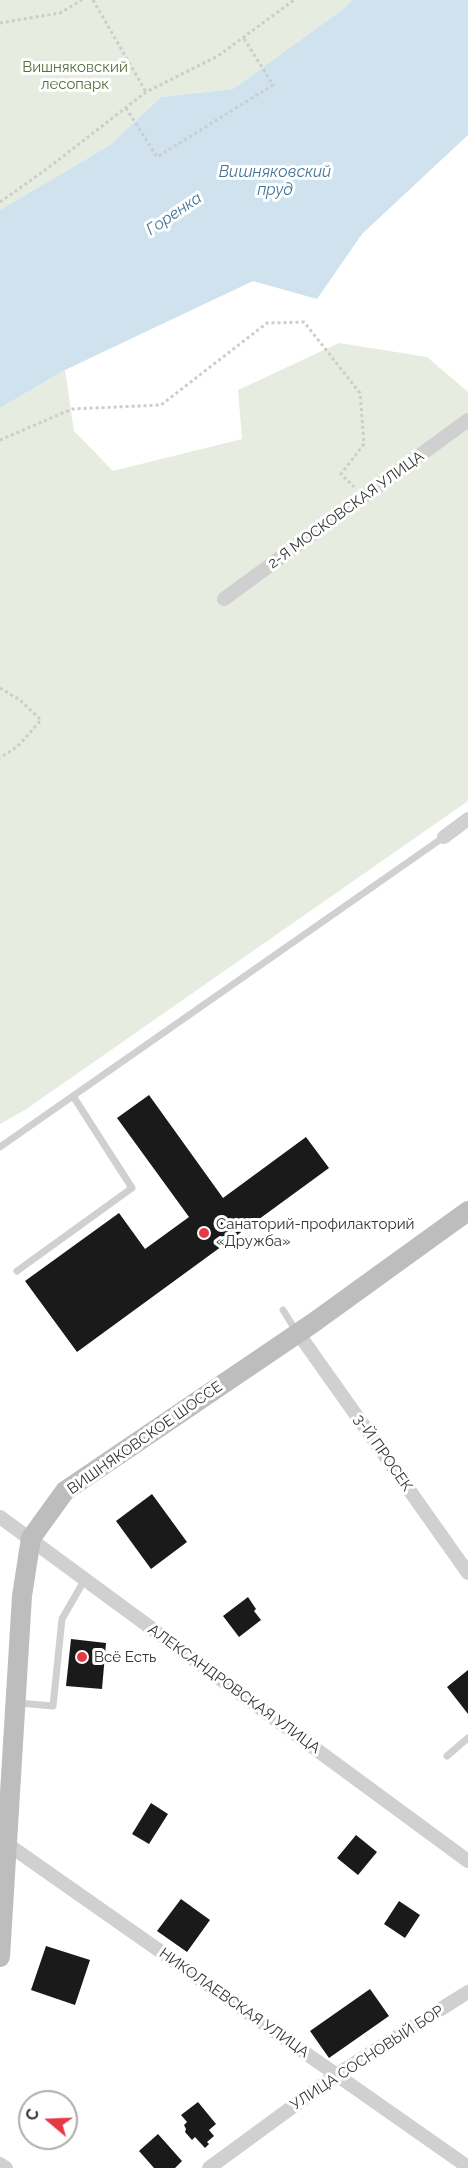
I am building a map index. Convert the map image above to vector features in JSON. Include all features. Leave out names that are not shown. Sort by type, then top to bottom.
[{"type":"street","name":"2-Я МОСКОВСКАЯ УЛИЦА","points":[[224,599],[468,420]]},
{"type":"street","points":[[444,837],[468,819]]},
{"type":"street","name":"ВИШНЯКОВСКОЕ ШОССЕ","points":[[0,1957],[3,1842],[22,1596],[31,1539],[65,1491],[298,1333],[468,1211]]},
{"type":"street","name":"3-Й ПРОСЕК","points":[[298,1333],[468,1573]]},
{"type":"street","name":"АЛЕКСАНДРОВСКАЯ УЛИЦА","points":[[0,1517],[86,1578],[468,1862]]},
{"type":"street","name":"НИКОЛАЕВСКАЯ УЛИЦА","points":[[3,1842],[468,2167]]},
{"type":"street","name":"УЛИЦА СОСНОВЫЙ БОР","points":[[209,2168],[336,2075],[468,1992]]},
{"type":"street","points":[[0,2164],[6,2168]]},
{"type":"lane","points":[[0,1147],[444,837]]},
{"type":"lane","points":[[17,1271],[132,1188],[73,1096]]},
{"type":"lane","points":[[283,1310],[298,1333]]},
{"type":"lane","points":[[15,1703],[53,1706],[62,1619],[86,1578]]},
{"type":"lane","points":[[447,1756],[468,1738]]},
{"type":"path","points":[[0,23],[60,12],[82,0]]},
{"type":"path","points":[[93,0],[146,92]]},
{"type":"path","points":[[0,202],[146,92],[218,56],[294,0]]},
{"type":"path","points":[[126,108],[157,157],[273,85],[243,37]]},
{"type":"path","points":[[0,440],[72,409],[161,405],[267,323],[304,322],[360,393],[364,444],[341,474],[364,496]]},
{"type":"path","points":[[0,688],[20,700],[41,720],[18,746],[0,758]]},
{"type":"green space","name":"Вишняковский лесопарк","points":[[0,0],[352,0],[343,9],[233,89],[161,97],[110,145],[0,210]]},
{"type":"green space","points":[[339,343],[427,357],[468,392],[468,801],[25,1110],[0,1124],[0,408],[65,370],[74,431],[113,471],[242,439],[238,390]]},
{"type":"water","name":"Вишняковский пруд","points":[[352,0],[468,0],[468,135],[362,234],[317,299],[253,281],[65,370],[0,408],[0,210],[110,145],[161,97],[233,89],[343,9]]},
{"type":"building","name":"Санаторий-профилакторий «Дружба»","points":[[149,1095],[223,1198],[306,1137],[329,1168],[77,1352],[25,1281],[119,1213],[145,1249],[189,1217],[117,1118]]},
{"type":"building","points":[[152,1494],[187,1542],[151,1569],[116,1521]]},
{"type":"building","points":[[248,1597],[261,1620],[239,1637],[223,1616]]},
{"type":"building","points":[[71,1639],[106,1643],[102,1689],[66,1686]]},
{"type":"building","points":[[468,1670],[468,1714],[447,1687]]},
{"type":"building","points":[[151,1803],[168,1814],[149,1844],[132,1834]]},
{"type":"building","points":[[356,1835],[377,1852],[358,1875],[337,1858]]},
{"type":"building","points":[[181,1899],[210,1920],[187,1952],[157,1931]]},
{"type":"building","points":[[399,1901],[420,1915],[405,1938],[384,1924]]},
{"type":"building","points":[[46,1946],[90,1960],[75,2005],[31,1990]]},
{"type":"building","points":[[370,1989],[389,2016],[329,2058],[310,2031]]},
{"type":"building","points":[[198,2102],[216,2124],[209,2130],[214,2136],[207,2142],[209,2144],[205,2148],[195,2137],[192,2140],[185,2132],[184,2125],[187,2122],[181,2115]]},
{"type":"building","points":[[158,2134],[182,2161],[175,2168],[154,2168],[139,2151]]},
{"type":"place","name":"Санаторий-профилакторий «Дружба»","points":[[204,1233]]},
{"type":"place","name":"Всё Есть","points":[[82,1657]]},
{"type":"water label","name":"Горенка","points":[[174,214]]}]
